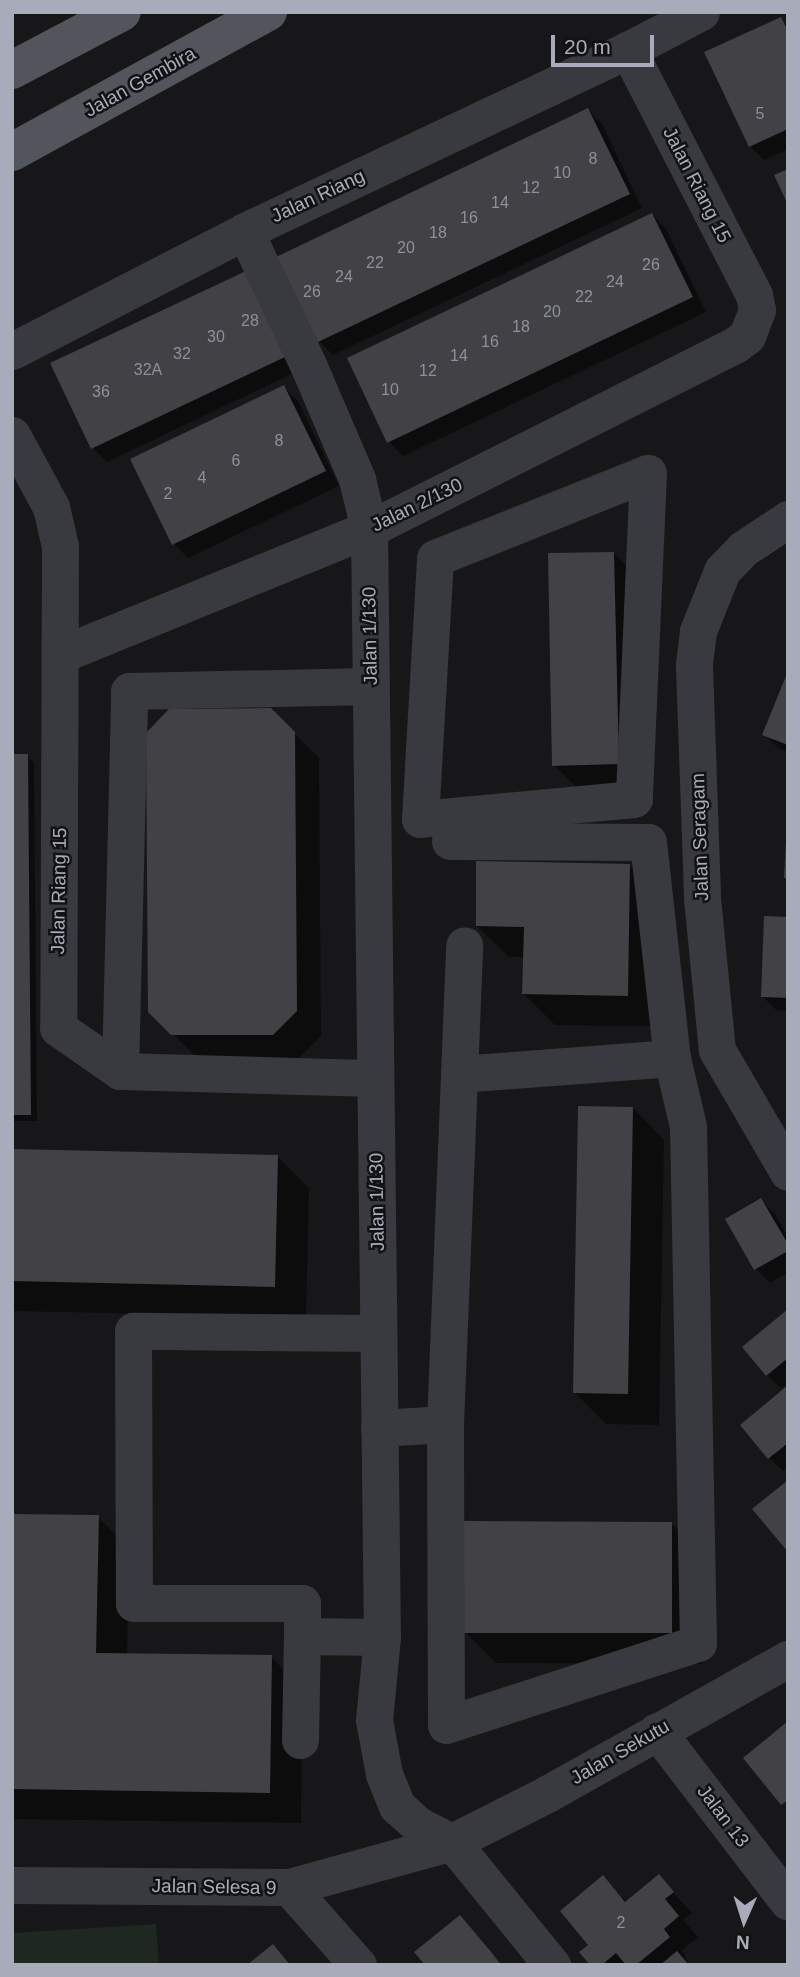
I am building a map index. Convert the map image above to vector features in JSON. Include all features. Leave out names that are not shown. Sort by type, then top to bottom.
[{"type":"main road","points":[[12,70],[122,12]]},
{"type":"main road","name":"Jalan Gembira","points":[[12,152],[268,12]]},
{"type":"street","name":"Jalan Riang","points":[[12,351],[245,231],[628,50],[701,12]]},
{"type":"street","name":"Jalan Riang 15","points":[[628,50],[754,295],[757,310],[754,323]]},
{"type":"street","name":"Jalan 1/130","points":[[245,231],[309,367],[357,479],[369,529],[382,1637],[374,1720],[388,1792],[397,1806],[418,1825],[452,1842]]},
{"type":"street","name":"Jalan 2/130","points":[[62,654],[369,529],[735,345],[747,336],[754,323]]},
{"type":"street","name":"Jalan Riang 15","points":[[12,435],[51,507],[61,546],[58,1028],[120,1071]]},
{"type":"street","points":[[648,474],[634,799],[420,819],[427,655],[435,558],[648,474]]},
{"type":"street","name":"Jalan Seragam","points":[[788,519],[743,549],[722,571],[698,631],[694,666],[702,898],[717,1050],[788,1172]]},
{"type":"street","points":[[375,1078],[120,1071],[128,691],[371,669],[427,655]]},
{"type":"street","points":[[450,841],[648,842],[671,1058],[688,1126],[698,1643],[446,1725],[445,1424],[464,945]]},
{"type":"street","points":[[459,1074],[671,1058]]},
{"type":"street","points":[[300,1740],[302,1603],[134,1603],[133,1331],[378,1333]]},
{"type":"street","points":[[379,1427],[445,1424]]},
{"type":"street","points":[[302,1636],[382,1637]]},
{"type":"street","name":"Jalan Sekutu","points":[[452,1842],[547,1794],[788,1659]]},
{"type":"street","name":"Jalan 13","points":[[657,1731],[788,1902]]},
{"type":"street","points":[[452,1842],[552,1965]]},
{"type":"street","name":"Jalan Selesa 9","points":[[12,1885],[289,1887],[452,1842]]},
{"type":"street","points":[[289,1887],[358,1965]]},
{"type":"shaded area","points":[[156,1924],[159,1965],[12,1965],[12,1933]]},
{"type":"building","points":[[781,17],[788,31],[788,129],[749,147],[704,52]]},
{"type":"building","points":[[588,108],[630,194],[318,342],[276,257]]},
{"type":"building","points":[[788,169],[788,205],[774,175]]},
{"type":"building","points":[[652,213],[693,297],[387,443],[347,358]]},
{"type":"building","points":[[246,271],[287,356],[91,449],[50,363]]},
{"type":"building","points":[[284,385],[326,471],[172,545],[130,459]]},
{"type":"building","points":[[614,552],[619,764],[552,766],[548,553]]},
{"type":"building","points":[[788,671],[788,745],[762,735]]},
{"type":"building","points":[[271,708],[295,732],[297,1011],[273,1035],[171,1035],[148,1012],[146,733],[169,709]]},
{"type":"building","points":[[12,754],[28,754],[31,1115],[12,1115]]},
{"type":"building","points":[[786,842],[788,878],[784,878]]},
{"type":"building","points":[[476,861],[630,864],[628,996],[522,994],[524,927],[476,926]]},
{"type":"building","points":[[764,916],[788,917],[788,998],[761,997]]},
{"type":"building","points":[[578,1106],[633,1107],[628,1394],[573,1393]]},
{"type":"building","points":[[12,1149],[278,1155],[275,1287],[12,1281]]},
{"type":"building","points":[[761,1198],[788,1244],[788,1251],[754,1270],[725,1219]]},
{"type":"building","points":[[788,1309],[788,1358],[766,1376],[742,1347]]},
{"type":"building","points":[[788,1385],[788,1443],[768,1459],[740,1425]]},
{"type":"building","points":[[788,1480],[788,1552],[752,1509]]},
{"type":"building","points":[[12,1514],[99,1515],[96,1653],[272,1655],[270,1793],[12,1789]]},
{"type":"building","points":[[464,1521],[672,1522],[672,1633],[463,1633]]},
{"type":"building","points":[[788,1721],[788,1800],[781,1805],[743,1758]]},
{"type":"building","points":[[659,1874],[674,1892],[665,1899],[679,1916],[664,1929],[670,1937],[636,1965],[626,1965],[616,1953],[602,1965],[590,1965],[579,1952],[588,1945],[560,1911],[603,1875],[625,1902]]},
{"type":"building","points":[[460,1915],[501,1965],[425,1965],[414,1952]]},
{"type":"building","points":[[273,1944],[290,1965],[247,1965]]},
{"type":"building","points":[[677,1951],[689,1965],[660,1965]]}]
